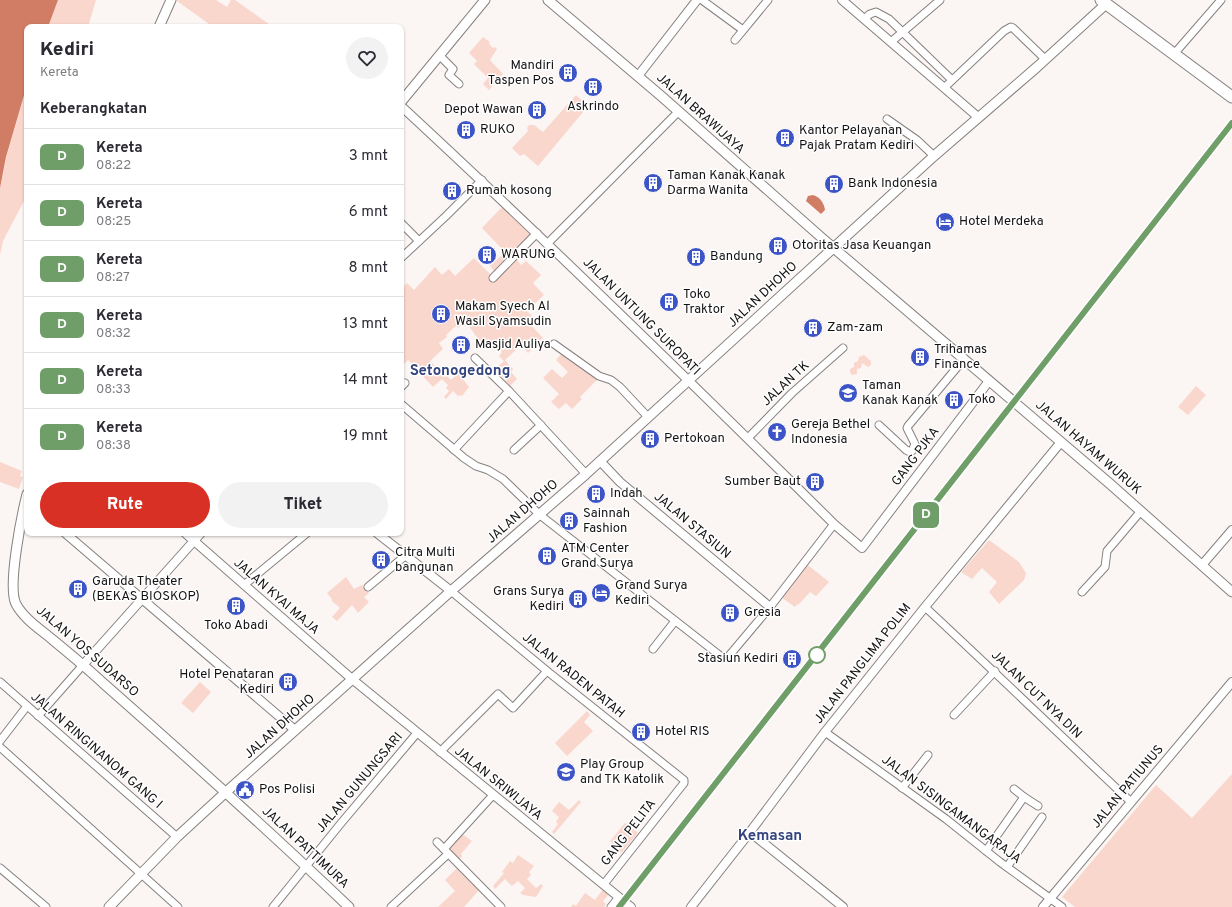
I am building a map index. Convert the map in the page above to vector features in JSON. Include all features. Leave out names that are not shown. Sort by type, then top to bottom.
[{"type":"main road","points":[[160,24],[171,0]]},
{"type":"main road","points":[[404,98],[485,0]]},
{"type":"main road","name":"JALAN BRAWIJAYA","points":[[548,0],[638,76],[834,248]]},
{"type":"main road","points":[[1105,1],[1232,97]]},
{"type":"main road","name":"JALAN DHOHO","points":[[109,907],[177,837],[226,792],[451,591],[586,474],[934,156],[1045,60],[1105,1]]},
{"type":"main road","name":"JALAN HAYAM WURUK","points":[[834,248],[1142,511],[1232,592]]},
{"type":"main road","name":"JALAN YOS SUDARSO","points":[[24,510],[13,575],[14,597],[16,604],[30,621],[83,665],[226,792]]},
{"type":"main road","name":"JALAN PATTIMURA","points":[[226,792],[348,907]]},
{"type":"street","points":[[638,76],[697,0]]},
{"type":"street","points":[[702,0],[743,30]]},
{"type":"street","points":[[735,40],[768,0]]},
{"type":"street","points":[[842,0],[978,117]]},
{"type":"street","points":[[891,42],[940,0]]},
{"type":"street","points":[[1174,54],[1222,0]]},
{"type":"street","points":[[864,19],[870,14],[876,12],[889,19],[952,80]]},
{"type":"street","points":[[945,88],[1004,31],[1011,27],[1045,60]]},
{"type":"street","points":[[439,55],[453,69],[450,75],[459,84]]},
{"type":"street","name":"JALAN UNTUNG SUROPATI","points":[[404,102],[482,180],[630,322],[834,524],[862,548]]},
{"type":"street","points":[[548,243],[678,111]]},
{"type":"street","points":[[887,119],[909,134],[934,156]]},
{"type":"street","points":[[404,255],[482,180]]},
{"type":"street","points":[[404,226],[419,241]]},
{"type":"street","points":[[493,278],[537,233]]},
{"type":"street","points":[[554,344],[600,376],[611,380],[620,387],[648,417]]},
{"type":"street","name":"JALAN TK","points":[[748,438],[792,394],[843,348]]},
{"type":"street","points":[[475,358],[509,391],[586,474]]},
{"type":"street","points":[[879,425],[906,450],[910,452],[912,451],[915,444],[907,428],[908,426],[964,359]]},
{"type":"street","name":"GANG PJKA","points":[[862,548],[989,381]]},
{"type":"street","points":[[454,450],[509,391]]},
{"type":"street","points":[[404,407],[454,450],[476,466],[488,470],[503,479],[540,515],[719,656],[726,658],[770,607],[834,524]]},
{"type":"street","points":[[514,450],[541,425]]},
{"type":"street","name":"JALAN PANGLIMA POLIM","points":[[691,907],[750,832],[825,732],[925,607],[1061,442]]},
{"type":"street","name":"JALAN STASIUN","points":[[600,461],[620,482],[770,607]]},
{"type":"street","points":[[1082,592],[1105,567],[1107,551],[1142,511]]},
{"type":"street","points":[[1202,565],[1232,530]]},
{"type":"street","points":[[69,536],[295,730]]},
{"type":"street","name":"JALAN KYAI MAJA","points":[[188,536],[352,679]]},
{"type":"street","points":[[38,716],[198,536]]},
{"type":"street","points":[[244,585],[303,536]]},
{"type":"street","points":[[381,536],[451,591]]},
{"type":"street","points":[[368,587],[405,556]]},
{"type":"street","name":"JALAN RADEN PATAH","points":[[451,591],[547,671],[683,777]]},
{"type":"street","name":"JALAN CUT NYA DIN","points":[[925,607],[995,671],[1054,730],[1131,802]]},
{"type":"street","points":[[653,649],[675,621]]},
{"type":"street","points":[[440,752],[498,694],[513,708],[547,671]]},
{"type":"street","points":[[954,715],[995,671]]},
{"type":"street","name":"JALAN SRIWIJAYA","points":[[352,679],[493,796],[631,907]]},
{"type":"street","name":"JALAN RINGINANOM GANG I","points":[[0,682],[177,837]]},
{"type":"street","name":"JALAN PATIUNUS","points":[[1043,907],[1232,682]]},
{"type":"street","points":[[0,741],[27,706]]},
{"type":"street","name":"JALAN SISINGAMANGARAJA","points":[[825,732],[1062,907]]},
{"type":"street","name":"JALAN GUNUNGSARI","points":[[273,907],[416,733]]},
{"type":"street","points":[[0,747],[178,907]]},
{"type":"street","points":[[902,788],[928,755]]},
{"type":"street","name":"GANG PELITA","points":[[604,884],[684,783],[683,777]]},
{"type":"street","points":[[1014,789],[1038,806]]},
{"type":"street","points":[[391,907],[446,851],[493,796]]},
{"type":"street","points":[[986,851],[1024,797]]},
{"type":"street","points":[[1007,867],[1042,817]]},
{"type":"street","points":[[750,832],[843,907]]},
{"type":"street","points":[[437,842],[501,907]]},
{"type":"street","points":[[0,868],[46,907]]},
{"type":"street","points":[[611,907],[619,897]]},
{"type":"shaded area","points":[[0,0],[58,0],[49,24],[24,24],[24,95],[6,157],[0,188]]},
{"type":"shaded area","points":[[58,0],[96,0],[89,24],[49,24]]},
{"type":"shaded area","points":[[216,0],[227,7],[231,0],[235,0],[269,24],[209,24],[177,1]]},
{"type":"shaded area","points":[[483,37],[490,42],[489,44],[493,48],[495,47],[497,49],[490,60],[503,74],[489,90],[483,84],[488,78],[474,64],[477,61],[469,53]]},
{"type":"shaded area","points":[[576,95],[588,106],[538,166],[524,154],[520,156],[512,148],[528,131],[527,128],[529,125],[534,125],[543,132]]},
{"type":"shaded area","points":[[24,96],[24,201],[3,241],[0,255],[0,188],[7,155]]},
{"type":"shaded area","points":[[813,195],[820,199],[824,205],[825,210],[821,214],[806,201],[808,196]]},
{"type":"shaded area","points":[[502,207],[532,236],[515,258],[521,265],[526,261],[541,275],[533,283],[544,295],[527,311],[532,316],[527,321],[543,338],[528,353],[521,345],[505,360],[513,369],[511,372],[517,379],[510,386],[495,369],[504,361],[499,356],[502,352],[491,340],[483,346],[466,322],[458,328],[456,326],[446,335],[447,337],[439,343],[443,349],[430,361],[445,377],[447,376],[451,380],[458,373],[469,387],[462,396],[458,396],[453,391],[446,399],[444,397],[449,391],[446,388],[448,385],[442,379],[433,387],[408,360],[404,364],[404,286],[407,283],[414,290],[435,267],[442,275],[449,269],[455,276],[474,258],[491,275],[494,271],[490,266],[505,252],[482,228]]},
{"type":"shaded area","points":[[563,352],[598,379],[580,397],[582,399],[572,409],[566,403],[559,409],[551,402],[559,394],[543,378],[552,369],[562,378],[568,372],[556,360]]},
{"type":"shaded area","points":[[864,355],[871,361],[871,365],[868,367],[862,363],[861,368],[857,369],[857,374],[852,375],[850,369],[854,367],[854,363],[858,361],[859,357]]},
{"type":"shaded area","points":[[1196,386],[1206,395],[1188,415],[1178,407]]},
{"type":"shaded area","points":[[0,462],[22,471],[20,476],[23,477],[19,489],[0,482]]},
{"type":"shaded area","points":[[989,540],[1019,562],[1026,573],[1024,580],[999,604],[989,592],[997,582],[982,568],[972,579],[961,572]]},
{"type":"shaded area","points":[[804,562],[829,582],[816,596],[810,592],[795,607],[778,595]]},
{"type":"shaded area","points":[[346,577],[354,589],[362,585],[369,593],[364,597],[369,602],[358,613],[352,605],[337,621],[332,617],[340,608],[331,600],[332,599],[327,593]]},
{"type":"shaded area","points":[[200,682],[211,692],[193,713],[181,703]]},
{"type":"shaded area","points":[[587,711],[590,715],[584,722],[593,731],[567,756],[555,743]]},
{"type":"shaded area","points":[[1232,774],[1232,907],[1075,907],[1062,897],[1156,785],[1192,818]]},
{"type":"shaded area","points":[[579,800],[581,802],[554,834],[552,832],[558,824],[556,822],[559,817],[552,811],[559,802],[569,810]]},
{"type":"shaded area","points":[[625,823],[638,833],[621,853],[610,841]]},
{"type":"shaded area","points":[[462,834],[472,841],[461,854],[462,856],[459,860],[445,848]]},
{"type":"shaded area","points":[[518,855],[534,866],[529,872],[531,875],[527,879],[536,888],[541,884],[543,886],[536,897],[523,895],[520,893],[525,888],[518,881],[512,886],[505,879],[495,889],[493,886],[504,873],[502,872],[510,861],[513,863]]},
{"type":"shaded area","points":[[458,867],[481,888],[464,907],[438,907],[455,891],[445,880]]},
{"type":"shaded area","points":[[604,888],[610,893],[603,901],[606,904],[604,907],[571,907],[573,904],[576,906],[585,893],[595,900]]},
{"type":"railway","points":[[898,551],[1232,123]]},
{"type":"railway","points":[[619,907],[765,722]]},
{"type":"train","name":"D","points":[[619,907],[1232,123]]},
{"type":"place","name":"Mandiri Taspen Pos","points":[[568,73]]},
{"type":"place","name":"Askrindo","points":[[593,87]]},
{"type":"place","name":"Depot Wawan","points":[[537,110]]},
{"type":"place","name":"RUKO","points":[[466,130]]},
{"type":"place","name":"Kantor Pelayanan Pajak Pratam Kediri","points":[[785,138]]},
{"type":"place","name":"Taman Kanak Kanak Darma Wanita","points":[[653,183]]},
{"type":"place","name":"Bank Indonesia","points":[[834,184]]},
{"type":"place","name":"Rumah kosong","points":[[452,191]]},
{"type":"place","name":"Hotel Merdeka","points":[[945,222]]},
{"type":"place","name":"Otoritas Jasa Keuangan","points":[[778,246]]},
{"type":"place","name":"WARUNG","points":[[487,255]]},
{"type":"place","name":"Bandung","points":[[696,257]]},
{"type":"place","name":"Toko Traktor","points":[[669,302]]},
{"type":"place","name":"Makam Syech Al Wasil Syamsudin","points":[[441,314]]},
{"type":"place","name":"Zam-zam","points":[[813,328]]},
{"type":"place","name":"Masjid Auliya","points":[[461,345]]},
{"type":"place","name":"Trihamas Finance","points":[[920,357]]},
{"type":"place","name":"Taman Kanak Kanak","points":[[848,393]]},
{"type":"place","name":"Toko","points":[[954,400]]},
{"type":"place","name":"Gereja Bethel Indonesia","points":[[777,432]]},
{"type":"place","name":"Pertokoan","points":[[650,439]]},
{"type":"place","name":"Sumber Baut","points":[[815,482]]},
{"type":"place","name":"Indah","points":[[596,494]]},
{"type":"place","name":"Sainnah Fashion","points":[[569,521]]},
{"type":"place","name":"ATM Center Grand Surya","points":[[547,556]]},
{"type":"place","name":"Citra Multi bangunan","points":[[381,560]]},
{"type":"place","name":"Garuda Theater (BEKAS BIOSKOP)","points":[[78,589]]},
{"type":"place","name":"Grand Surya Kediri","points":[[601,593]]},
{"type":"place","name":"Grans Surya Kediri","points":[[578,599]]},
{"type":"place","name":"Toko Abadi","points":[[236,606]]},
{"type":"place","name":"Gresia","points":[[730,613]]},
{"type":"place","name":"Stasiun Kediri","points":[[792,659]]},
{"type":"place","name":"Hotel Penataran Kediri","points":[[288,682]]},
{"type":"place","name":"Hotel RIS","points":[[641,732]]},
{"type":"place","name":"Play Group and TK Katolik","points":[[566,772]]},
{"type":"place","name":"Pos Polisi","points":[[245,790]]},
{"type":"district","name":"Setonogedong","points":[[460,371]]},
{"type":"district","name":"Kemasan","points":[[770,836]]}]
